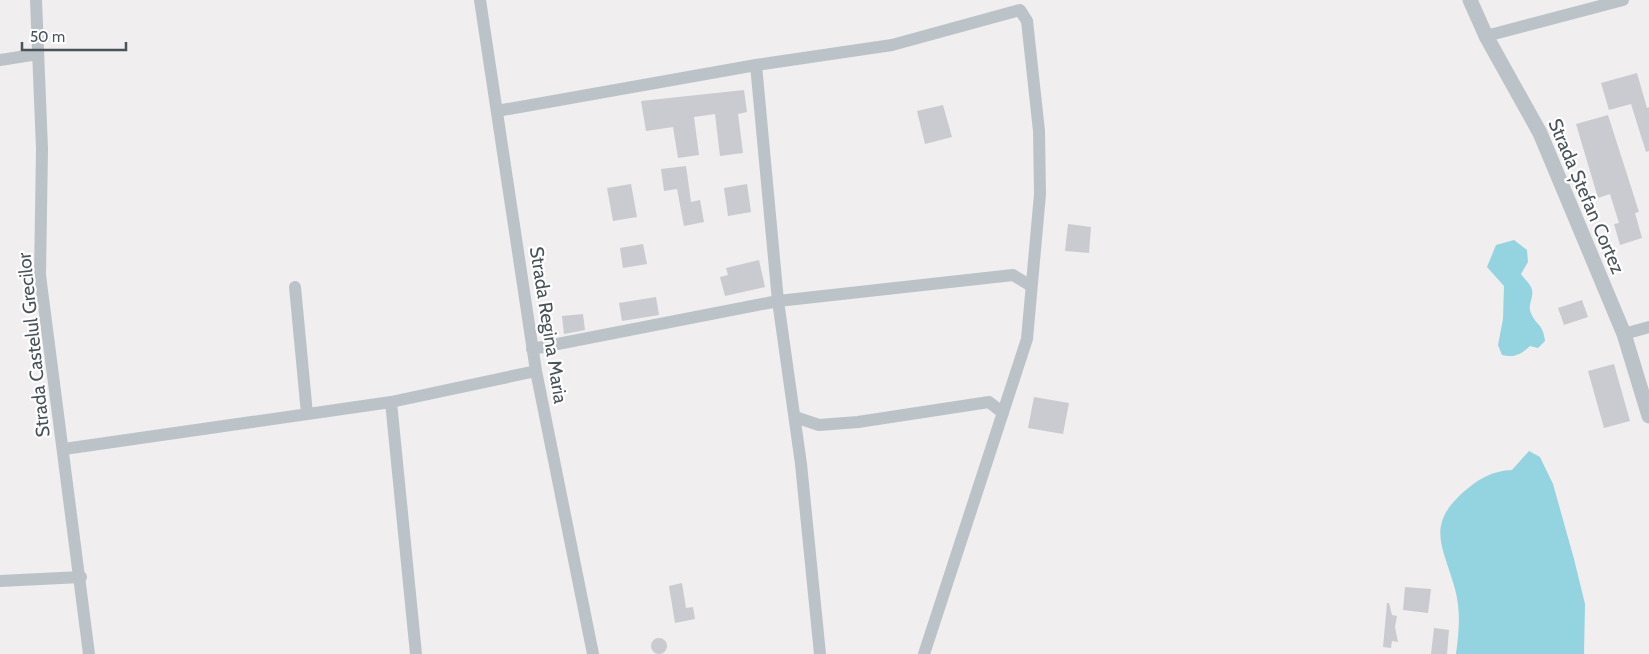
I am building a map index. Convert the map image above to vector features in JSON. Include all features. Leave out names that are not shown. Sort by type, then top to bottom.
[{"type":"street","name":"Strada Castelul Grecilor","points":[[36,0],[42,149],[40,275],[81,577],[89,654]]},
{"type":"street","name":"Strada Regina Maria","points":[[480,0],[532,349],[593,654]]},
{"type":"street","name":"Strada Ștefan Cortez","points":[[1470,0],[1486,36],[1540,133],[1624,334],[1649,416]]},
{"type":"street","points":[[1486,36],[1623,0]]},
{"type":"street","points":[[497,111],[756,66],[892,45],[1020,10],[1027,21],[1039,131],[1040,194],[1027,339],[924,654]]},
{"type":"street","points":[[0,60],[38,54]]},
{"type":"street","points":[[756,66],[778,301],[795,417],[820,654]]},
{"type":"street","points":[[532,349],[778,301],[1013,275],[1031,286]]},
{"type":"street","points":[[295,287],[307,414]]},
{"type":"street","points":[[1624,334],[1649,327]]},
{"type":"street","points":[[64,449],[391,402],[536,371]]},
{"type":"street","points":[[391,402],[416,654]]},
{"type":"street","points":[[795,417],[819,425],[858,422],[989,402],[1003,413]]},
{"type":"street","points":[[0,581],[81,577]]},
{"type":"water","points":[[1514,240],[1527,250],[1528,262],[1521,274],[1531,288],[1530,310],[1543,331],[1545,341],[1538,348],[1530,346],[1518,355],[1507,356],[1502,355],[1498,345],[1503,319],[1504,286],[1487,267],[1496,245]]},
{"type":"water","points":[[1529,451],[1540,457],[1553,484],[1574,559],[1585,604],[1584,654],[1456,654],[1459,613],[1455,589],[1442,548],[1441,525],[1445,514],[1467,489],[1488,475],[1512,470]]},
{"type":"building","points":[[1637,73],[1647,108],[1649,107],[1649,151],[1646,152],[1631,104],[1609,110],[1601,83]]},
{"type":"building","points":[[744,90],[747,112],[738,114],[743,153],[720,156],[715,114],[694,117],[699,155],[678,158],[673,127],[646,131],[641,101]]},
{"type":"building","points":[[943,105],[952,137],[925,144],[917,111]]},
{"type":"building","points":[[1608,115],[1639,212],[1635,213],[1642,238],[1620,245],[1614,224],[1619,223],[1610,194],[1598,198],[1576,124]]},
{"type":"building","points":[[686,166],[691,202],[700,200],[704,222],[684,226],[677,189],[664,191],[661,169]]},
{"type":"building","points":[[631,184],[637,217],[613,221],[607,188]]},
{"type":"building","points":[[747,184],[751,212],[728,216],[724,188]]},
{"type":"building","points":[[1068,224],[1091,227],[1089,253],[1065,251]]},
{"type":"building","points":[[643,244],[647,264],[623,268],[620,248]]},
{"type":"building","points":[[759,260],[765,287],[725,296],[720,277],[728,275],[726,268]]},
{"type":"building","points":[[656,297],[659,315],[622,321],[619,303]]},
{"type":"building","points":[[1582,300],[1588,317],[1564,325],[1558,308]]},
{"type":"building","points":[[583,314],[585,330],[564,334],[562,316]]},
{"type":"building","points":[[1614,364],[1630,421],[1604,428],[1588,371]]},
{"type":"building","points":[[1034,397],[1069,403],[1063,434],[1028,428]]},
{"type":"building","points":[[682,583],[686,608],[693,607],[695,619],[675,623],[669,586]]},
{"type":"building","points":[[1405,587],[1431,589],[1428,613],[1403,610]]},
{"type":"building","points":[[1387,603],[1389,603],[1392,615],[1397,616],[1395,627],[1398,642],[1392,641],[1391,648],[1383,647]]},
{"type":"building","points":[[1434,628],[1449,630],[1447,654],[1431,654]]},
{"type":"building","points":[[659,638],[667,646],[659,654],[651,646]]}]
